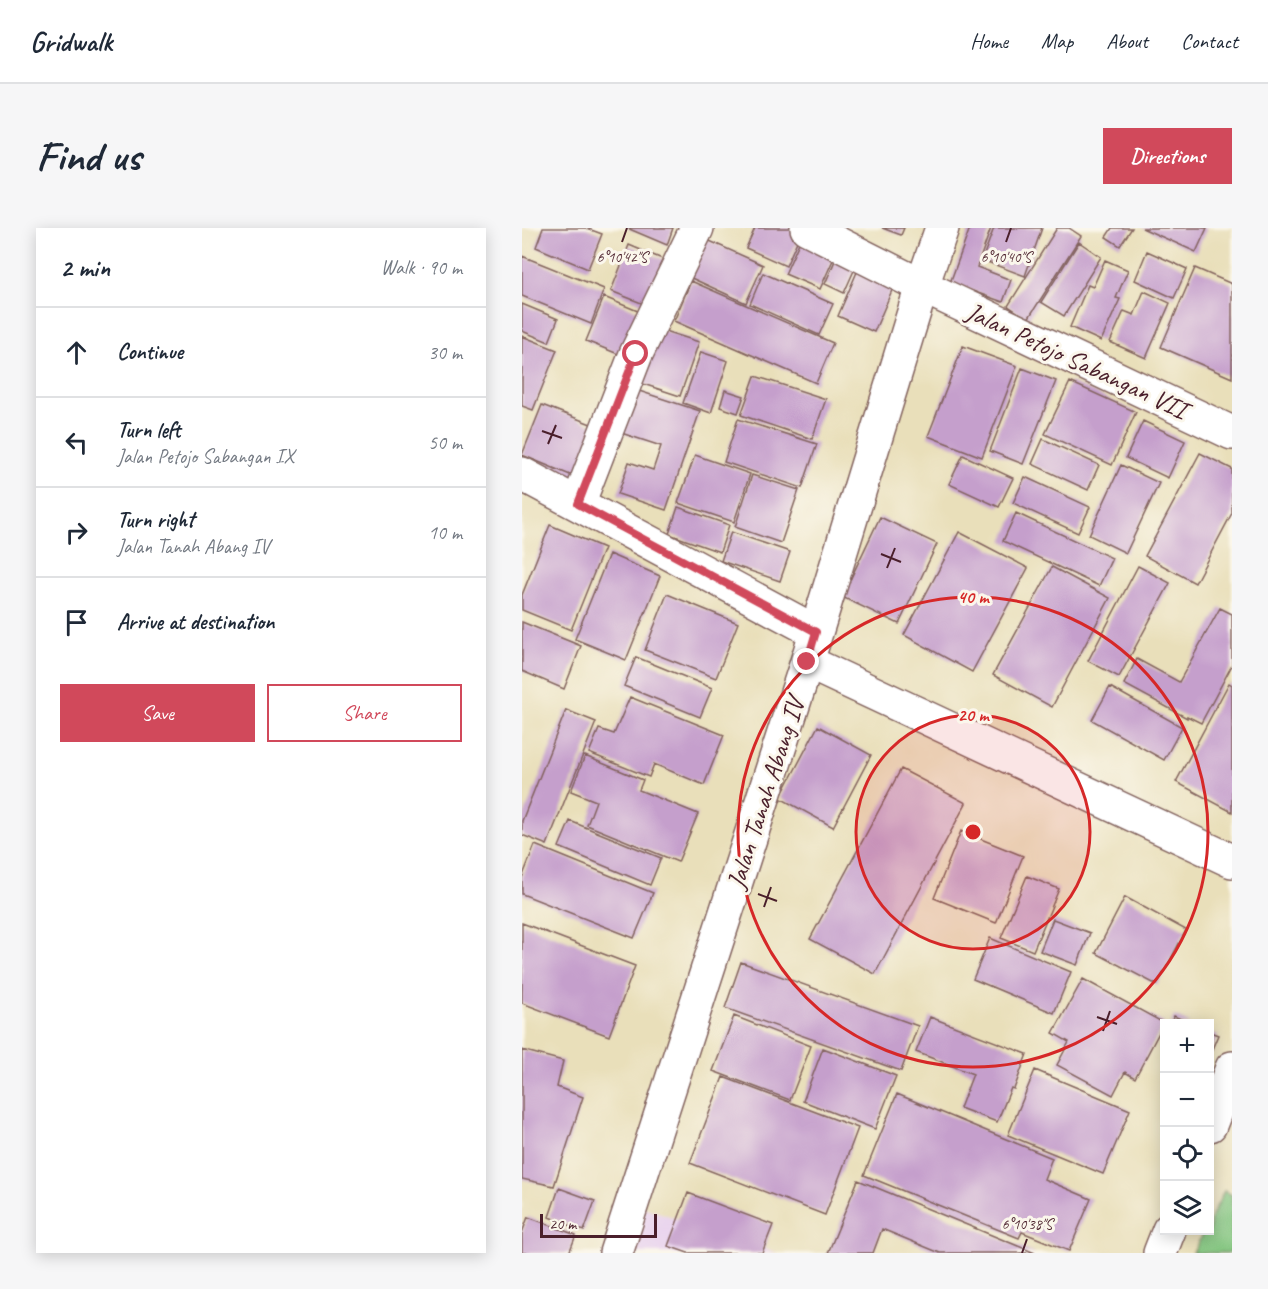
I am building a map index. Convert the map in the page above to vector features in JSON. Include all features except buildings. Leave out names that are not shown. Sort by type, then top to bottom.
[{"type":"street","points":[[578,504],[636,354],[697,228]]},
{"type":"street","name":"Jalan Petojo Sabangan VII","points":[[807,228],[922,286],[1232,434]]},
{"type":"street","name":"Jalan Tanah Abang IV","points":[[616,1253],[811,647],[942,228]]},
{"type":"street","points":[[522,474],[578,504],[811,647],[1232,861]]},
{"type":"street","points":[[1214,1113],[1232,1068]]},
{"type":"street","points":[[1160,1253],[1167,1235]]},
{"type":"shaded area","points":[[643,1207],[777,1253],[626,1253]]},
{"type":"green space","points":[[1224,1191],[1232,1195],[1232,1253],[1193,1253],[1202,1235],[1214,1235],[1214,1212]]},
{"type":"route","points":[[636,354],[578,504],[816,632],[807,662]]}]
